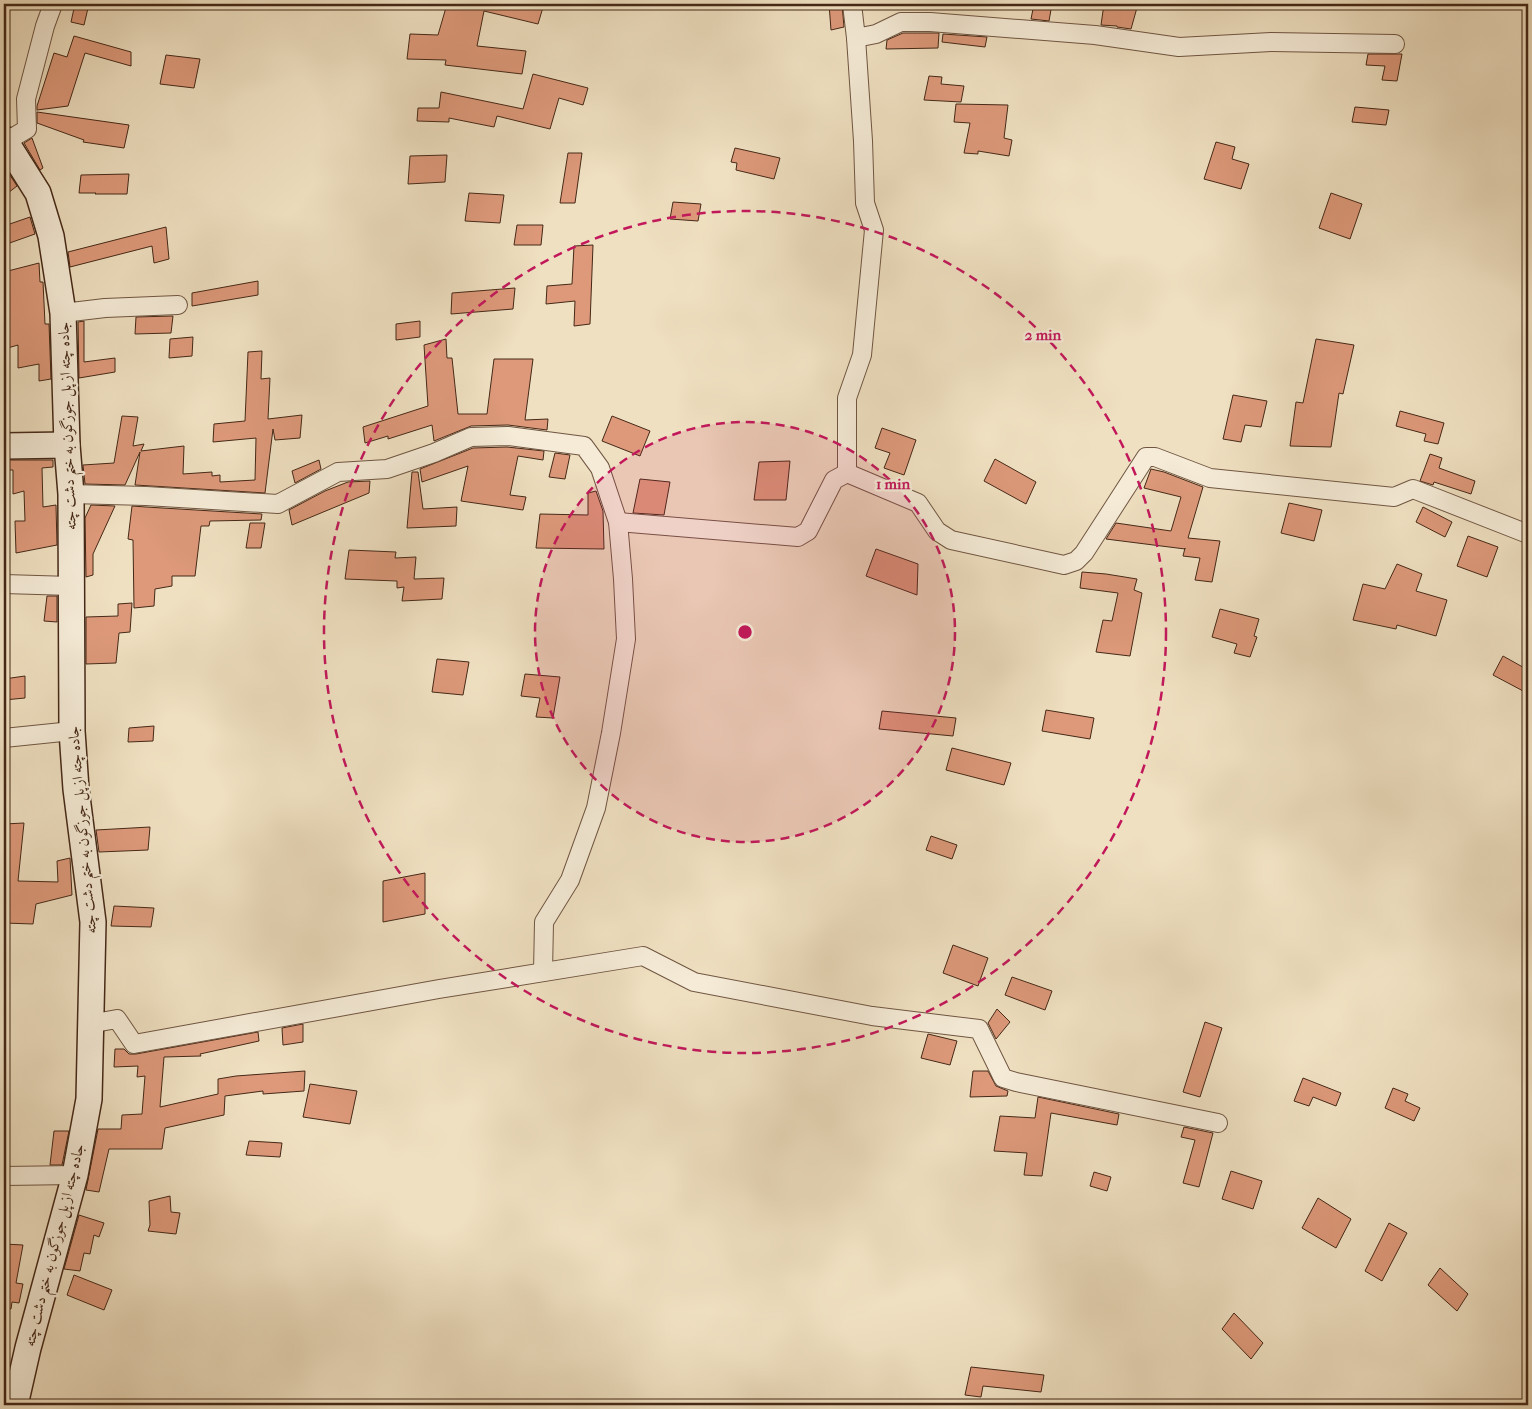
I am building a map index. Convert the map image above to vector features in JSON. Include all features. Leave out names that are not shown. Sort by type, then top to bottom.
[{"type":"street","points":[[5,140],[26,129],[26,99],[45,26],[53,4]]},
{"type":"street","points":[[847,474],[847,398],[862,355],[874,230],[865,202],[863,141],[852,4]]},
{"type":"street","points":[[856,38],[876,34],[901,22],[930,22],[1095,35],[1179,47],[1271,42],[1395,44]]},
{"type":"street","name":"جاده چته از پل جوزگون به ختم دشت چته","points":[[5,140],[38,193],[50,236],[62,313],[67,445],[71,494],[72,731],[76,789],[93,922],[89,1099],[74,1176],[28,1348],[15,1405]]},
{"type":"street","points":[[62,313],[105,308],[178,305]]},
{"type":"street","points":[[71,494],[146,496],[278,504],[338,472],[387,468],[434,453],[471,437],[508,436],[584,446],[600,468],[618,522],[626,639],[612,733],[596,808],[570,880],[544,922],[543,972]]},
{"type":"street","points":[[4,446],[67,445]]},
{"type":"street","points":[[618,522],[798,537],[808,531],[834,480],[847,474],[918,503],[937,531],[951,540],[1064,565],[1076,561],[1084,553],[1146,457],[1155,457],[1210,478],[1394,497],[1413,489],[1528,534]]},
{"type":"street","points":[[4,584],[71,586]]},
{"type":"street","points":[[4,738],[72,731]]},
{"type":"street","points":[[90,1024],[117,1019],[134,1044],[439,989],[643,956],[694,982],[872,1016],[979,1029],[1003,1078],[1218,1123]]},
{"type":"street","points":[[4,1176],[74,1176]]},
{"type":"building","points":[[75,4],[89,4],[84,25],[71,22]]},
{"type":"building","points":[[447,4],[544,4],[538,24],[484,11],[477,46],[526,51],[522,74],[445,65],[446,60],[407,59],[410,34],[438,35]]},
{"type":"building","points":[[829,4],[842,4],[844,27],[831,30]]},
{"type":"building","points":[[1034,4],[1052,4],[1049,21],[1031,19]]},
{"type":"building","points":[[1104,4],[1138,4],[1131,29],[1101,25]]},
{"type":"building","points":[[903,33],[939,33],[938,48],[886,49],[887,40]]},
{"type":"building","points":[[943,34],[987,37],[985,47],[942,42]]},
{"type":"building","points":[[74,36],[131,52],[131,66],[85,53],[68,106],[37,110],[54,53],[67,57]]},
{"type":"building","points":[[1368,54],[1402,54],[1397,81],[1382,80],[1385,66],[1366,65]]},
{"type":"building","points":[[166,55],[200,59],[194,88],[160,84]]},
{"type":"building","points":[[533,74],[588,88],[583,105],[559,98],[550,129],[497,116],[494,127],[449,118],[449,122],[417,121],[418,108],[439,108],[441,92],[523,109]]},
{"type":"building","points":[[929,76],[942,77],[941,84],[964,86],[961,102],[924,100]]},
{"type":"building","points":[[956,104],[1008,105],[1004,138],[1012,140],[1009,156],[978,151],[978,154],[964,153],[970,123],[954,122]]},
{"type":"building","points":[[1355,107],[1389,110],[1386,125],[1352,122]]},
{"type":"building","points":[[37,112],[129,125],[124,148],[83,142],[84,140],[37,123]]},
{"type":"building","points":[[32,138],[43,168],[40,170],[24,143]]},
{"type":"building","points":[[1216,142],[1235,147],[1232,159],[1249,164],[1241,189],[1204,179]]},
{"type":"building","points":[[735,148],[780,158],[774,179],[736,170],[737,163],[731,162]]},
{"type":"building","points":[[568,153],[582,153],[575,203],[560,203]]},
{"type":"building","points":[[447,155],[445,182],[408,184],[410,156]]},
{"type":"building","points":[[4,166],[17,186],[4,196]]},
{"type":"building","points":[[129,174],[127,194],[79,193],[81,175]]},
{"type":"building","points":[[469,193],[504,195],[500,223],[465,221]]},
{"type":"building","points":[[1331,193],[1362,204],[1350,239],[1319,228]]},
{"type":"building","points":[[673,202],[701,204],[698,221],[670,219]]},
{"type":"building","points":[[30,217],[35,234],[4,245],[4,226]]},
{"type":"building","points":[[517,225],[543,225],[541,245],[514,245]]},
{"type":"building","points":[[166,227],[169,259],[154,263],[152,246],[70,267],[68,252]]},
{"type":"building","points":[[593,245],[590,324],[574,326],[575,301],[546,304],[547,286],[572,284],[574,246]]},
{"type":"building","points":[[39,263],[40,282],[43,282],[45,324],[49,324],[51,379],[39,381],[39,364],[18,368],[18,345],[4,349],[4,272]]},
{"type":"building","points":[[258,281],[258,295],[192,306],[192,293]]},
{"type":"building","points":[[515,288],[513,309],[451,314],[452,293]]},
{"type":"building","points":[[173,316],[171,333],[135,334],[136,317]]},
{"type":"building","points":[[84,321],[84,362],[115,358],[115,372],[79,378],[78,322]]},
{"type":"building","points":[[420,321],[420,337],[396,340],[396,324]]},
{"type":"building","points":[[193,337],[192,356],[169,358],[170,339]]},
{"type":"building","points":[[446,339],[447,358],[452,358],[458,414],[487,414],[494,359],[533,359],[525,420],[548,419],[547,430],[508,425],[471,426],[434,441],[432,425],[388,439],[388,436],[365,443],[363,427],[428,406],[424,345]]},
{"type":"building","points":[[1316,339],[1354,345],[1343,394],[1339,393],[1331,447],[1290,446],[1296,402],[1303,403]]},
{"type":"building","points":[[262,351],[261,379],[270,378],[268,419],[302,415],[300,438],[275,440],[273,429],[265,493],[135,485],[140,452],[125,485],[85,484],[83,465],[114,463],[122,416],[138,417],[133,446],[144,444],[141,451],[184,446],[183,474],[212,472],[212,476],[220,475],[220,482],[255,480],[256,438],[213,442],[214,424],[245,421],[248,352]]},
{"type":"building","points":[[1233,395],[1267,401],[1261,427],[1245,425],[1241,442],[1223,439]]},
{"type":"building","points":[[1400,411],[1444,423],[1438,444],[1424,441],[1426,434],[1396,426]]},
{"type":"building","points":[[612,416],[650,431],[640,456],[602,441]]},
{"type":"building","points":[[882,428],[916,440],[904,475],[884,468],[890,453],[875,448]]},
{"type":"building","points":[[507,447],[544,451],[543,460],[518,456],[510,495],[526,497],[523,510],[461,501],[468,466],[422,482],[420,469],[473,448]]},
{"type":"building","points":[[555,453],[570,455],[565,479],[549,477]]},
{"type":"building","points":[[1430,454],[1442,458],[1439,468],[1475,481],[1471,494],[1434,482],[1433,485],[1420,481]]},
{"type":"building","points":[[995,459],[1036,482],[1026,504],[984,481]]},
{"type":"building","points":[[4,460],[53,460],[53,467],[42,468],[43,507],[56,505],[57,545],[16,553],[15,521],[25,521],[24,491],[13,494],[13,470],[4,470]]},
{"type":"building","points":[[319,460],[321,469],[295,483],[292,471]]},
{"type":"building","points":[[790,461],[786,500],[754,500],[759,462]]},
{"type":"building","points":[[1151,469],[1203,487],[1188,538],[1220,541],[1212,582],[1195,580],[1200,558],[1183,556],[1185,549],[1106,539],[1116,523],[1171,531],[1181,497],[1144,488]]},
{"type":"building","points":[[412,472],[418,472],[423,509],[457,507],[456,526],[407,528]]},
{"type":"building","points":[[640,479],[670,482],[664,515],[633,513]]},
{"type":"building","points":[[370,481],[369,493],[292,525],[289,510],[325,491],[348,482]]},
{"type":"building","points":[[596,491],[603,511],[604,549],[536,548],[540,514],[588,515],[588,493]]},
{"type":"building","points":[[1289,503],[1322,510],[1314,541],[1281,533]]},
{"type":"building","points":[[91,505],[115,506],[93,554],[93,575],[86,577],[85,518]]},
{"type":"building","points":[[132,506],[262,514],[261,520],[210,521],[209,526],[201,526],[195,576],[172,576],[172,586],[155,589],[154,606],[134,608],[133,540],[128,539]]},
{"type":"building","points":[[1423,507],[1452,522],[1445,537],[1416,522]]},
{"type":"building","points":[[250,523],[265,523],[261,548],[246,548]]},
{"type":"building","points":[[1468,536],[1498,547],[1487,577],[1457,566]]},
{"type":"building","points":[[876,549],[918,564],[917,595],[866,576]]},
{"type":"building","points":[[349,550],[396,552],[395,558],[416,557],[414,579],[444,578],[442,599],[402,601],[404,587],[397,588],[397,581],[345,579]]},
{"type":"building","points":[[1397,564],[1422,574],[1416,591],[1447,600],[1436,636],[1397,625],[1396,629],[1353,620],[1363,584],[1385,589]]},
{"type":"building","points":[[1082,572],[1137,579],[1134,590],[1142,593],[1130,656],[1096,652],[1103,620],[1112,621],[1118,593],[1080,588]]},
{"type":"building","points":[[47,596],[57,596],[57,622],[44,621]]},
{"type":"building","points":[[132,603],[130,632],[119,633],[116,663],[86,664],[86,617],[118,616],[118,604]]},
{"type":"building","points":[[1220,609],[1259,619],[1254,636],[1257,637],[1250,657],[1234,653],[1237,644],[1212,637]]},
{"type":"building","points":[[1503,656],[1528,670],[1528,684],[1525,692],[1493,675]]},
{"type":"building","points":[[437,659],[469,662],[463,695],[432,692]]},
{"type":"building","points":[[525,674],[560,677],[553,718],[536,717],[540,698],[521,696]]},
{"type":"building","points":[[25,676],[25,698],[4,700],[4,679]]},
{"type":"building","points":[[1046,710],[1094,718],[1090,739],[1042,731]]},
{"type":"building","points":[[882,711],[956,718],[953,736],[879,729]]},
{"type":"building","points":[[154,726],[153,741],[128,742],[129,728]]},
{"type":"building","points":[[952,748],[1011,763],[1004,785],[946,770]]},
{"type":"building","points":[[24,823],[18,881],[58,882],[57,861],[70,858],[72,895],[36,904],[33,924],[4,923],[4,824]]},
{"type":"building","points":[[150,827],[148,850],[99,852],[96,830]]},
{"type":"building","points":[[931,836],[957,845],[952,859],[926,850]]},
{"type":"building","points":[[425,873],[425,914],[383,922],[383,881]]},
{"type":"building","points":[[114,906],[154,908],[151,927],[111,926]]},
{"type":"building","points":[[953,945],[988,958],[978,986],[943,973]]},
{"type":"building","points":[[1012,977],[1052,991],[1045,1010],[1005,995]]},
{"type":"building","points":[[997,1009],[1010,1022],[996,1039],[988,1023]]},
{"type":"building","points":[[1205,1022],[1222,1028],[1200,1097],[1183,1092]]},
{"type":"building","points":[[303,1024],[303,1042],[283,1045],[282,1028]]},
{"type":"building","points":[[258,1032],[259,1041],[200,1054],[201,1056],[164,1057],[160,1107],[218,1094],[218,1079],[236,1076],[305,1071],[304,1091],[263,1094],[263,1091],[225,1096],[224,1115],[165,1128],[162,1149],[109,1149],[99,1192],[86,1190],[98,1129],[121,1129],[122,1115],[142,1114],[145,1076],[137,1077],[138,1066],[114,1067],[115,1049],[124,1049],[129,1054],[136,1054]]},
{"type":"building","points":[[928,1034],[957,1041],[950,1065],[921,1058]]},
{"type":"building","points":[[973,1071],[988,1071],[996,1086],[1008,1091],[1007,1096],[970,1097]]},
{"type":"building","points":[[1303,1078],[1341,1093],[1336,1106],[1313,1097],[1309,1106],[1294,1101]]},
{"type":"building","points":[[310,1084],[357,1091],[350,1124],[303,1117]]},
{"type":"building","points":[[1393,1088],[1408,1094],[1405,1101],[1420,1108],[1414,1121],[1385,1108]]},
{"type":"building","points":[[1038,1097],[1119,1114],[1117,1125],[1051,1113],[1042,1176],[1024,1175],[1027,1153],[994,1151],[1000,1116],[1035,1118]]},
{"type":"building","points":[[1184,1127],[1213,1133],[1199,1187],[1183,1183],[1195,1140],[1181,1137]]},
{"type":"building","points":[[54,1131],[69,1131],[62,1165],[50,1165]]},
{"type":"building","points":[[249,1141],[282,1143],[280,1157],[246,1155]]},
{"type":"building","points":[[1231,1171],[1262,1181],[1253,1209],[1222,1199]]},
{"type":"building","points":[[1094,1172],[1111,1177],[1107,1191],[1090,1186]]},
{"type":"building","points":[[170,1196],[171,1212],[180,1213],[176,1234],[148,1231],[150,1225],[149,1201]]},
{"type":"building","points":[[1318,1198],[1351,1219],[1336,1248],[1302,1228]]},
{"type":"building","points":[[79,1215],[104,1223],[99,1237],[94,1235],[90,1254],[84,1253],[80,1271],[64,1269]]},
{"type":"building","points":[[1389,1223],[1407,1233],[1382,1281],[1365,1271]]},
{"type":"building","points":[[4,1244],[23,1245],[16,1283],[23,1284],[19,1303],[12,1302],[11,1309],[4,1308]]},
{"type":"building","points":[[1440,1268],[1468,1294],[1457,1311],[1428,1285]]},
{"type":"building","points":[[74,1275],[112,1290],[104,1310],[67,1295]]},
{"type":"building","points":[[1234,1313],[1263,1343],[1251,1359],[1222,1329]]},
{"type":"building","points":[[971,1367],[1044,1375],[1041,1392],[983,1386],[981,1397],[965,1395]]}]
